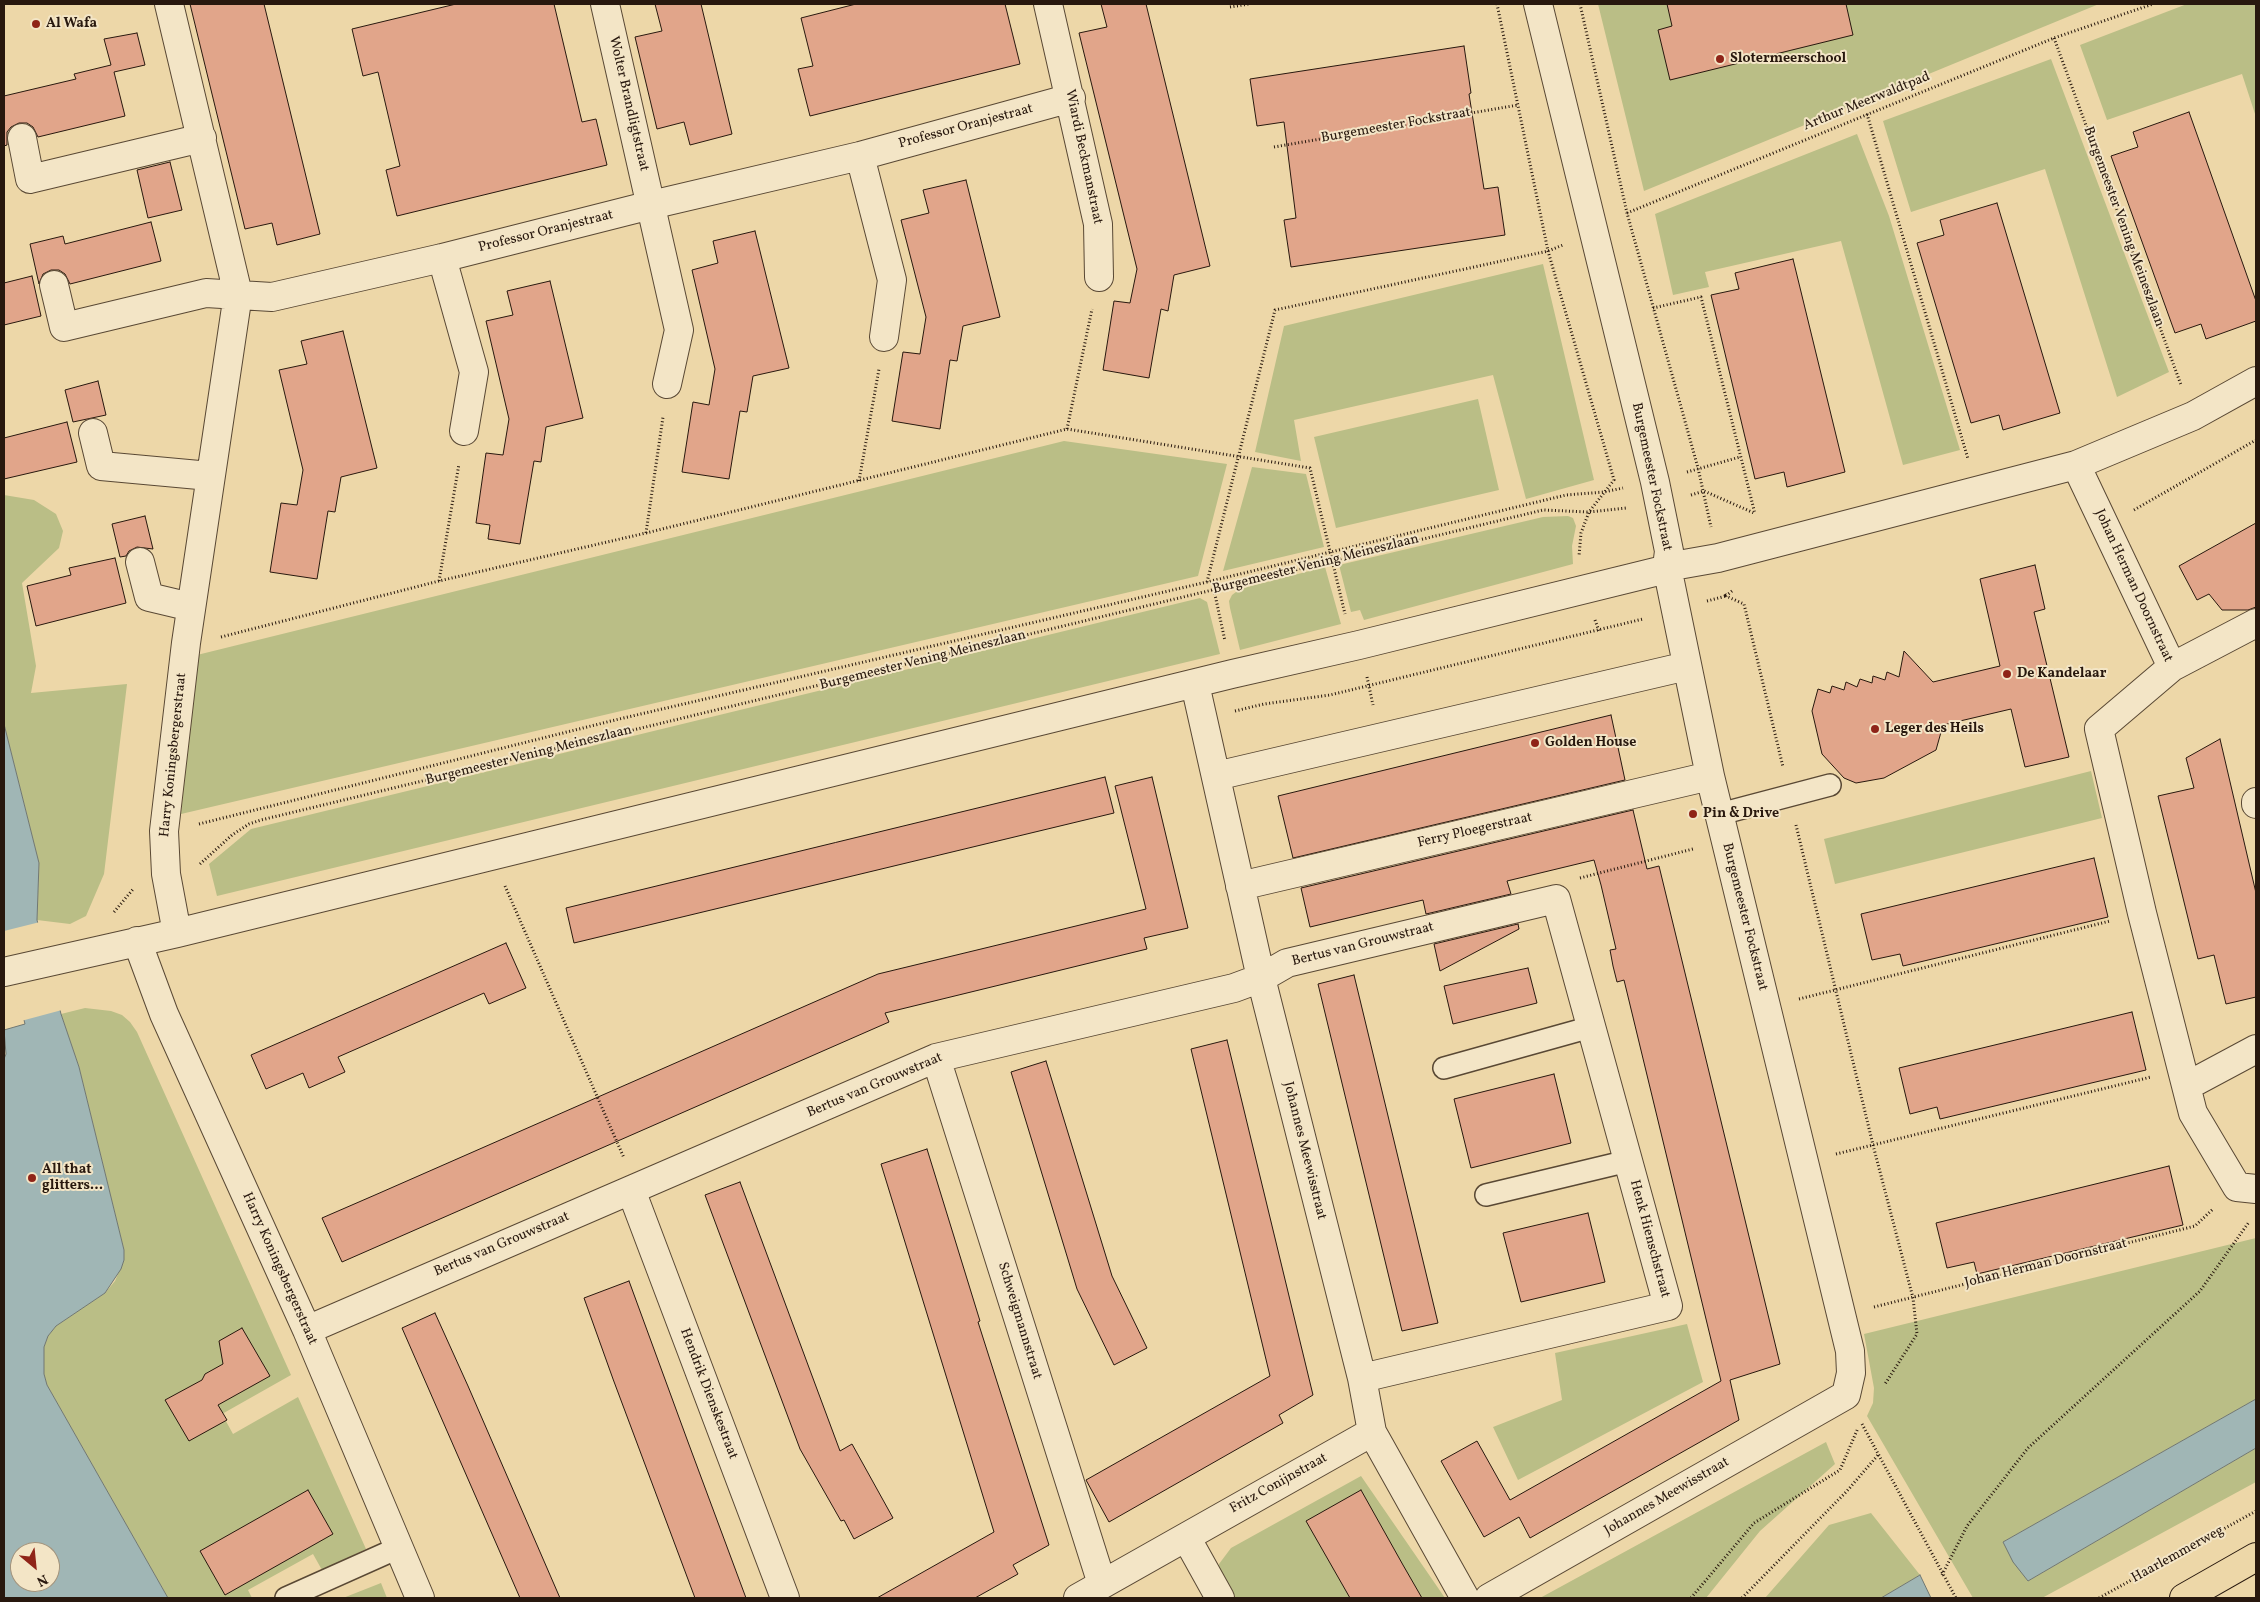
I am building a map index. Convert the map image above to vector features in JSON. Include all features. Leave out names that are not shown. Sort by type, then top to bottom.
[{"type":"main road","points":[[2184,1598],[2256,1557]]},
{"type":"street","name":"Harry Koningsbergerstraat","points":[[169,4],[238,294],[186,643],[164,831],[166,874],[177,932]]},
{"type":"street","name":"Wolter Brandligtstraat","points":[[605,4],[651,205]]},
{"type":"street","name":"Wiardi Beckmanstraat","points":[[1048,4],[1071,98],[1098,224],[1099,277]]},
{"type":"street","name":"Burgemeester Fockstraat","points":[[1538,4],[1657,493],[1669,551],[1668,567],[1676,610],[1710,776],[1850,1351],[1852,1373],[1846,1395]]},
{"type":"street","name":"Professor Oranjestraat","points":[[238,294],[272,297],[442,258],[651,205],[860,156],[1071,98]]},
{"type":"street","points":[[22,138],[30,179],[202,138]]},
{"type":"street","points":[[860,156],[892,280],[884,337]]},
{"type":"street","points":[[651,205],[679,330],[668,384]]},
{"type":"street","points":[[442,258],[474,372],[464,431]]},
{"type":"street","points":[[54,284],[64,327],[206,293],[238,294]]},
{"type":"street","points":[[4,972],[177,932],[1659,571],[1668,567],[1718,558],[2076,465],[2193,416],[2256,381]]},
{"type":"street","points":[[93,433],[101,466],[210,476]]},
{"type":"street","name":"Johan Herman Doornstraat","points":[[2076,465],[2172,668],[2099,729],[2142,913],[2193,1113],[2249,1197]]},
{"type":"street","points":[[140,562],[149,597],[191,607]]},
{"type":"street","points":[[2172,668],[2256,623]]},
{"type":"street","points":[[1216,776],[1688,666]]},
{"type":"street","name":"Johannes Meewisstraat","points":[[1195,684],[1261,978],[1362,1378],[1372,1432],[1465,1598]]},
{"type":"street","name":"Ferry Ploegerstraat","points":[[1240,886],[1710,776]]},
{"type":"street","name":"Bertus van Grouwstraat","points":[[307,1330],[936,1058],[1234,988],[1261,978],[1288,963],[1556,899]]},
{"type":"street","name":"Henk Hienschstraat","points":[[1362,1378],[1668,1306],[1556,899]]},
{"type":"street","name":"Harry Koningsbergerstraat","points":[[138,941],[164,1014],[307,1330],[420,1598]]},
{"type":"street","points":[[2185,1078],[2256,1049]]},
{"type":"street","name":"Schweigmannstraat","points":[[936,1058],[1102,1584]]},
{"type":"street","name":"Hendrik Dienskestraat","points":[[630,1190],[785,1598]]},
{"type":"street","name":"Johannes Meewisstraat","points":[[1489,1598],[1846,1395]]},
{"type":"street","name":"Fritz Conijnstraat","points":[[1078,1598],[1372,1432]]},
{"type":"street","points":[[1186,1537],[1220,1598]]},
{"type":"lane","points":[[1720,814],[1830,786]]},
{"type":"lane","points":[[1444,1068],[1591,1027]]},
{"type":"lane","points":[[1486,1195],[1628,1161]]},
{"type":"lane","points":[[286,1598],[398,1548]]},
{"type":"path","points":[[1230,7],[1249,4]]},
{"type":"path","points":[[1497,4],[1548,251],[1614,480],[1589,512],[1581,533],[1578,551],[1587,588]]},
{"type":"path","points":[[1580,4],[1627,213],[1704,491],[1726,596]]},
{"type":"path","name":"Arthur Meerwaldtpad","points":[[1593,232],[1627,213],[2054,38],[2153,4]]},
{"type":"path","name":"Burgemeester Vening Meineszlaan","points":[[2054,38],[2193,416]]},
{"type":"path","name":"Burgemeester Fockstraat","points":[[1274,148],[1518,105]]},
{"type":"path","points":[[1868,114],[1977,490]]},
{"type":"path","points":[[1207,582],[1275,310],[1548,251],[1593,232]]},
{"type":"path","points":[[1067,429],[1099,277]]},
{"type":"path","points":[[1653,308],[1701,297],[1755,514]]},
{"type":"path","points":[[858,481],[884,337]]},
{"type":"path","points":[[646,533],[668,384]]},
{"type":"path","points":[[186,643],[230,636],[438,581],[646,533],[1067,429],[1310,468],[1331,552]]},
{"type":"path","points":[[438,581],[464,431]]},
{"type":"path","points":[[2105,527],[2256,440]]},
{"type":"path","points":[[164,831],[204,823],[615,720],[1207,582],[1566,495],[1604,492],[1657,493],[1698,468],[1740,457]]},
{"type":"path","points":[[1704,491],[1803,536]]},
{"type":"path","name":"Burgemeester Vening Meineszlaan","points":[[78,954],[134,888],[144,881],[197,867],[232,835],[249,824],[261,820],[1543,510],[1589,512],[1657,493],[1704,491]]},
{"type":"path","points":[[1241,710],[1264,704],[1330,694],[1599,631],[1726,596],[1744,604],[1835,990],[1913,1298],[1917,1334],[1882,1389]]},
{"type":"path","points":[[1556,899],[1578,878],[1726,840]]},
{"type":"path","points":[[491,855],[623,1154],[630,1190]]},
{"type":"path","points":[[1766,1007],[2142,913]]},
{"type":"path","points":[[1804,1162],[1873,1145],[2185,1078]]},
{"type":"path","points":[[1942,1575],[1967,1526],[2028,1448],[2200,1290],[2249,1197]]},
{"type":"path","name":"Johan Herman Doornstraat","points":[[1841,1315],[2195,1226],[2249,1197]]},
{"type":"path","points":[[1691,1598],[1754,1524],[1840,1470],[1861,1421],[1956,1598]]},
{"type":"path","points":[[1742,1598],[1847,1491],[1878,1455]]},
{"type":"path","name":"Haarlemmerweg","points":[[2099,1598],[2256,1511]]},
{"type":"green space","points":[[1598,4],[2099,4],[1644,191]]},
{"type":"green space","points":[[2187,4],[2256,4],[2256,117],[2242,74],[2107,120],[2080,45]]},
{"type":"green space","points":[[2051,59],[2169,372],[2117,397],[2045,169],[1911,212],[1883,121]]},
{"type":"green space","points":[[1857,134],[1889,216],[1960,450],[1903,465],[1841,241],[1705,272],[1709,287],[1673,295],[1655,214]]},
{"type":"green space","points":[[1543,264],[1594,480],[1526,499],[1493,375],[1294,420],[1301,461],[1255,452],[1284,326]]},
{"type":"green space","points":[[1478,399],[1499,490],[1336,528],[1314,437]]},
{"type":"green space","points":[[1064,441],[1227,464],[1198,576],[181,814],[197,655]]},
{"type":"green space","points":[[1252,467],[1306,474],[1324,547],[1223,571]]},
{"type":"green space","points":[[4,495],[34,500],[56,514],[63,531],[59,548],[22,583],[36,666],[31,693],[127,684],[104,874],[86,916],[70,924],[37,920],[39,863],[4,724]]},
{"type":"green space","points":[[1568,516],[1573,518],[1576,526],[1572,546],[1573,564],[1364,620],[1360,610],[1351,612],[1339,565],[1543,517]]},
{"type":"green space","points":[[1325,567],[1341,624],[1240,650],[1230,608],[1229,601],[1232,595],[1240,589]]},
{"type":"green space","points":[[1200,598],[1207,602],[1220,654],[217,896],[209,864],[251,829]]},
{"type":"green space","points":[[2091,771],[2102,818],[1835,884],[1824,839]]},
{"type":"green space","points":[[85,1008],[111,1011],[122,1015],[137,1032],[291,1375],[222,1414],[233,1434],[298,1397],[366,1549],[322,1570],[313,1554],[248,1590],[252,1598],[168,1598],[47,1385],[44,1374],[44,1347],[48,1336],[56,1326],[105,1293],[115,1281],[124,1260],[124,1250],[79,1067],[61,1014]]},
{"type":"green space","points":[[2256,1238],[2256,1399],[2003,1542],[2028,1581],[2256,1448],[2256,1482],[2042,1598],[1973,1598],[1867,1416],[1873,1403],[1874,1388],[1864,1334]]},
{"type":"green space","points":[[1687,1324],[1703,1382],[1518,1480],[1493,1427],[1562,1400],[1555,1353]]},
{"type":"green space","points":[[1826,1442],[1835,1464],[1760,1531],[1706,1598],[1540,1598]]},
{"type":"green space","points":[[1361,1476],[1445,1598],[1234,1598],[1219,1572],[1219,1564],[1231,1548]]},
{"type":"green space","points":[[1871,1513],[1920,1575],[1881,1598],[1765,1598],[1829,1525]]},
{"type":"green space","points":[[381,1583],[387,1598],[343,1598]]},
{"type":"shaded area","points":[[4,724],[39,863],[37,920],[61,1014],[79,1067],[124,1250],[124,1260],[121,1269],[105,1293],[56,1326],[48,1336],[44,1347],[44,1374],[47,1385],[168,1598],[4,1598],[4,1059],[6,1054],[4,1030],[25,1024],[4,942]]},
{"type":"shaded area","points":[[2256,1399],[2256,1448],[2028,1581],[2013,1562],[2003,1542]]},
{"type":"shaded area","points":[[1920,1575],[1931,1598],[1881,1598]]},
{"type":"pier","points":[[40,922],[62,1010],[21,1021],[4,952],[4,931]]},
{"type":"building","points":[[190,4],[264,4],[320,234],[277,245],[272,223],[245,229]]},
{"type":"building","points":[[456,4],[554,4],[582,122],[596,119],[607,165],[397,216],[386,170],[400,166],[378,72],[363,76],[352,29]]},
{"type":"building","points":[[655,4],[701,4],[732,134],[690,145],[684,122],[657,129],[635,37],[662,31]]},
{"type":"building","points":[[856,4],[1005,4],[1020,64],[810,116],[798,69],[813,66],[801,18]]},
{"type":"building","points":[[1101,4],[1146,4],[1210,266],[1174,275],[1168,311],[1161,309],[1149,378],[1103,370],[1114,301],[1130,303],[1137,269],[1079,33],[1107,27]]},
{"type":"building","name":"Slotermeerschool","points":[[1667,4],[1846,4],[1853,35],[1670,80],[1658,30],[1672,26]]},
{"type":"building","points":[[137,33],[145,65],[114,72],[125,116],[38,137],[33,127],[27,123],[19,123],[11,127],[7,132],[7,145],[4,146],[4,96],[76,79],[74,74],[111,65],[104,39]]},
{"type":"building","points":[[1464,46],[1471,93],[1469,94],[1484,189],[1498,187],[1505,235],[1291,267],[1284,220],[1296,218],[1284,122],[1257,126],[1250,79]]},
{"type":"building","points":[[2189,112],[2256,301],[2256,321],[2206,339],[2201,324],[2175,333],[2111,156],[2138,147],[2133,132]]},
{"type":"building","points":[[170,162],[182,210],[148,218],[137,170]]},
{"type":"building","points":[[966,180],[1000,317],[963,326],[957,361],[950,360],[940,429],[892,421],[903,352],[920,354],[926,317],[901,220],[929,213],[923,190]]},
{"type":"building","points":[[1997,203],[2060,413],[2003,430],[1999,415],[1971,423],[1917,243],[1944,235],[1940,220]]},
{"type":"building","points":[[151,222],[161,261],[70,284],[65,274],[59,270],[51,270],[43,274],[39,284],[30,244],[63,236],[65,244]]},
{"type":"building","points":[[755,231],[789,368],[753,376],[747,412],[740,411],[729,479],[682,472],[693,402],[709,405],[715,369],[692,270],[718,263],[713,241]]},
{"type":"building","points":[[1793,259],[1845,472],[1787,487],[1784,472],[1755,479],[1711,295],[1739,289],[1735,273]]},
{"type":"building","points":[[32,276],[41,316],[4,325],[4,283]]},
{"type":"building","points":[[550,281],[583,418],[546,427],[541,462],[534,461],[520,544],[488,539],[490,525],[476,523],[486,453],[503,455],[509,419],[486,321],[513,315],[507,291]]},
{"type":"building","points":[[343,331],[377,468],[341,477],[335,512],[328,511],[317,579],[270,572],[281,503],[297,505],[303,470],[279,370],[307,364],[301,341]]},
{"type":"building","points":[[98,381],[106,415],[73,422],[65,390]]},
{"type":"building","points":[[67,422],[77,462],[4,479],[4,438]]},
{"type":"building","points":[[145,516],[153,549],[137,547],[129,551],[126,556],[120,557],[112,524]]},
{"type":"building","points":[[2256,523],[2256,607],[2248,610],[2222,610],[2209,594],[2197,600],[2179,566]]},
{"type":"building","points":[[115,558],[126,603],[36,626],[27,586],[71,575],[69,568]]},
{"type":"building","name":"De Kandelaar","points":[[2035,565],[2045,609],[2034,612],[2069,757],[2025,767],[2011,709],[1943,725],[1936,750],[1884,778],[1856,783],[1844,778],[1822,754],[1812,711],[1818,689],[1830,693],[1832,686],[1844,690],[1846,682],[1857,687],[1860,679],[1872,683],[1873,676],[1885,680],[1887,672],[1899,677],[1904,651],[1933,682],[2000,666],[1980,579]]},
{"type":"building","points":[[1611,715],[1625,780],[1293,858],[1278,796]]},
{"type":"building","points":[[2220,739],[2256,893],[2256,997],[2226,1004],[2214,955],[2198,959],[2158,796],[2194,788],[2186,758]]},
{"type":"building","points":[[1105,777],[1114,813],[574,943],[566,908]]},
{"type":"building","points":[[1152,777],[1188,928],[1144,938],[1147,949],[885,1013],[889,1022],[342,1262],[322,1218],[878,974],[1146,909],[1115,786]]},
{"type":"building","points":[[1633,810],[1647,869],[1659,866],[1780,1364],[1730,1380],[1739,1420],[1530,1538],[1519,1517],[1484,1537],[1441,1461],[1477,1441],[1510,1500],[1721,1381],[1624,980],[1617,982],[1613,966],[1610,950],[1616,949],[1594,860],[1507,881],[1511,894],[1426,914],[1423,900],[1310,927],[1301,888]]},
{"type":"building","points":[[2094,858],[2108,917],[1903,966],[1900,954],[1872,960],[1861,914]]},
{"type":"building","points":[[1518,924],[1519,929],[1440,971],[1434,944]]},
{"type":"building","points":[[506,943],[526,988],[489,1004],[484,993],[338,1057],[345,1072],[309,1088],[303,1073],[266,1089],[251,1055]]},
{"type":"building","points":[[1528,968],[1537,1003],[1453,1024],[1444,986]]},
{"type":"building","points":[[1354,975],[1438,1323],[1402,1331],[1318,984]]},
{"type":"building","points":[[2132,1012],[2146,1070],[1940,1119],[1937,1107],[1910,1114],[1899,1068]]},
{"type":"building","points":[[1227,1040],[1313,1395],[1279,1415],[1283,1423],[1109,1522],[1086,1480],[1270,1376],[1191,1049]]},
{"type":"building","points":[[1046,1061],[1112,1276],[1147,1348],[1114,1365],[1077,1289],[1011,1072]]},
{"type":"building","points":[[1554,1074],[1571,1143],[1471,1168],[1454,1099]]},
{"type":"building","points":[[927,1149],[980,1321],[978,1322],[1049,1545],[1013,1565],[1018,1574],[975,1598],[877,1598],[994,1532],[881,1164]]},
{"type":"building","points":[[2169,1166],[2183,1225],[1977,1274],[1974,1262],[1947,1268],[1936,1223]]},
{"type":"building","points":[[740,1182],[840,1451],[852,1444],[893,1518],[854,1539],[844,1520],[841,1521],[800,1449],[705,1195]]},
{"type":"building","points":[[1588,1213],[1605,1282],[1521,1302],[1503,1233]]},
{"type":"building","points":[[629,1281],[746,1598],[695,1598],[613,1379],[584,1298]]},
{"type":"building","points":[[435,1313],[560,1598],[520,1598],[402,1328]]},
{"type":"building","points":[[242,1328],[270,1376],[218,1405],[227,1420],[189,1441],[165,1400],[202,1380],[205,1374],[223,1364],[219,1341]]},
{"type":"building","points":[[308,1490],[333,1534],[225,1595],[200,1551]]},
{"type":"building","points":[[1361,1490],[1422,1598],[1350,1598],[1306,1521]]},
{"type":"place","name":"Al Wafa","points":[[36,24]]},
{"type":"place","name":"Slotermeerschool","points":[[1720,59]]},
{"type":"place","name":"De Kandelaar","points":[[2007,674]]},
{"type":"place","name":"Leger des Heils","points":[[1875,729]]},
{"type":"place","name":"Golden House","points":[[1535,743]]},
{"type":"place","name":"Pin & Drive","points":[[1693,814]]},
{"type":"place","name":"All that glitters...","points":[[32,1178]]}]
